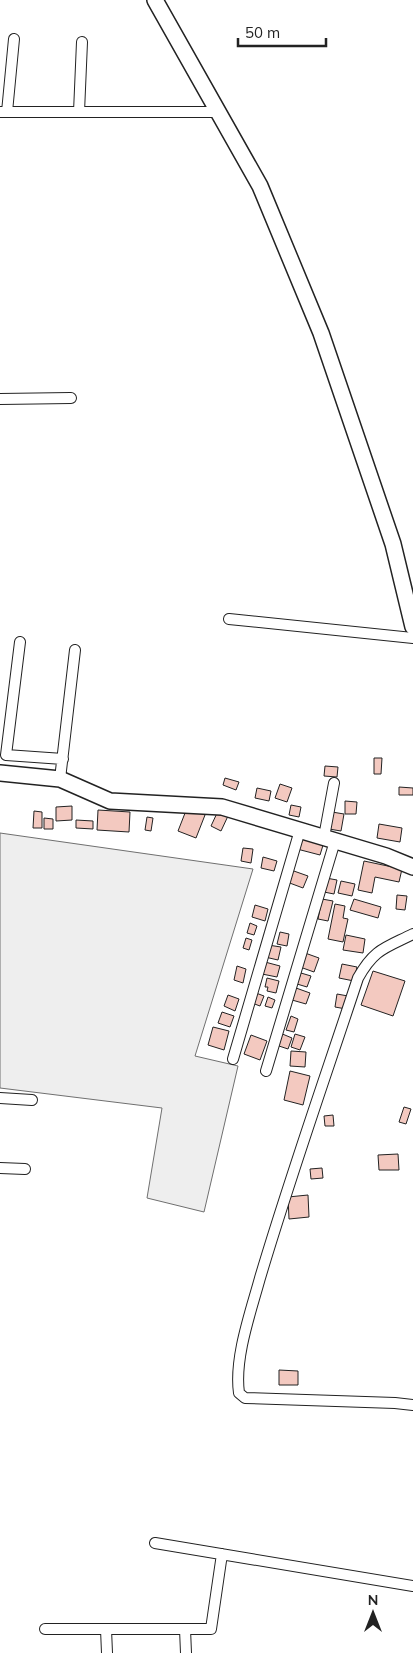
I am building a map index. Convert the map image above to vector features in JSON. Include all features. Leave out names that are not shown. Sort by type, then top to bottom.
[{"type":"main road","points":[[155,0],[260,186],[322,333],[393,544],[413,627]]},
{"type":"main road","points":[[0,772],[60,778],[110,801],[222,807],[386,856],[413,867]]},
{"type":"street","points":[[14,39],[3,112],[218,112]]},
{"type":"street","points":[[79,112],[82,42]]},
{"type":"street","points":[[0,399],[71,398]]},
{"type":"street","points":[[229,618],[413,638]]},
{"type":"street","points":[[20,642],[6,755],[63,759]]},
{"type":"street","points":[[60,778],[74,650]]},
{"type":"street","points":[[266,1070],[329,839],[334,783]]},
{"type":"street","points":[[232,1059],[300,830]]},
{"type":"street","points":[[413,934],[376,953],[366,963],[358,978],[266,1257],[244,1338],[238,1373],[239,1392],[245,1398],[413,1405]]},
{"type":"street","points":[[0,1098],[32,1100]]},
{"type":"street","points":[[0,1168],[25,1169]]},
{"type":"street","points":[[155,1542],[413,1586]]},
{"type":"street","points":[[45,1630],[211,1630],[222,1554]]},
{"type":"street","points":[[106,1630],[107,1653]]},
{"type":"street","points":[[185,1630],[186,1653]]},
{"type":"shaded area","points":[[0,833],[253,869],[195,1056],[238,1066],[204,1212],[147,1198],[162,1108],[0,1088]]},
{"type":"building","points":[[374,758],[382,758],[381,774],[374,774]]},
{"type":"building","points":[[325,766],[338,767],[337,777],[324,776]]},
{"type":"building","points":[[225,778],[239,782],[236,790],[223,785]]},
{"type":"building","points":[[280,784],[292,788],[287,802],[275,798]]},
{"type":"building","points":[[399,787],[413,788],[413,795],[399,795]]},
{"type":"building","points":[[257,788],[271,791],[269,801],[255,798]]},
{"type":"building","points":[[345,801],[357,802],[356,814],[345,814]]},
{"type":"building","points":[[291,805],[301,807],[299,817],[289,815]]},
{"type":"building","points":[[72,806],[72,820],[56,821],[56,807]]},
{"type":"building","points":[[187,808],[205,815],[196,838],[178,831]]},
{"type":"building","points":[[98,810],[130,812],[129,832],[97,830]]},
{"type":"building","points":[[34,811],[42,812],[42,828],[33,828]]},
{"type":"building","points":[[218,811],[228,816],[221,831],[211,826]]},
{"type":"building","points":[[332,812],[344,814],[341,831],[329,829]]},
{"type":"building","points":[[147,817],[153,818],[151,831],[145,830]]},
{"type":"building","points":[[44,818],[53,819],[53,829],[44,829]]},
{"type":"building","points":[[76,820],[93,821],[93,829],[76,828]]},
{"type":"building","points":[[379,824],[402,828],[400,842],[377,838]]},
{"type":"building","points":[[301,836],[324,842],[320,855],[297,849]]},
{"type":"building","points":[[243,848],[253,849],[251,863],[241,861]]},
{"type":"building","points":[[263,857],[277,861],[274,871],[261,868]]},
{"type":"building","points":[[364,861],[402,869],[399,882],[375,877],[372,893],[358,890]]},
{"type":"building","points":[[291,870],[308,876],[303,888],[287,882]]},
{"type":"building","points":[[326,878],[337,880],[334,894],[324,892]]},
{"type":"building","points":[[341,881],[355,884],[352,896],[338,893]]},
{"type":"building","points":[[397,895],[407,896],[405,910],[396,909]]},
{"type":"building","points":[[322,899],[333,901],[328,921],[318,919]]},
{"type":"building","points":[[354,899],[381,907],[378,918],[350,910]]},
{"type":"building","points":[[335,904],[345,906],[343,918],[348,919],[343,942],[328,939]]},
{"type":"building","points":[[255,905],[268,909],[265,921],[252,917]]},
{"type":"building","points":[[250,923],[257,926],[254,935],[247,933]]},
{"type":"building","points":[[280,932],[289,934],[287,946],[277,944]]},
{"type":"building","points":[[346,935],[365,939],[363,953],[343,950]]},
{"type":"building","points":[[246,938],[252,940],[249,950],[243,948]]},
{"type":"building","points":[[268,945],[281,947],[278,960],[265,957]]},
{"type":"building","points":[[305,953],[319,958],[314,972],[300,967]]},
{"type":"building","points":[[265,962],[280,966],[277,977],[262,974]]},
{"type":"building","points":[[342,964],[357,967],[354,981],[339,978]]},
{"type":"building","points":[[237,966],[246,969],[243,983],[234,980]]},
{"type":"building","points":[[373,971],[405,981],[393,1016],[361,1005]]},
{"type":"building","points":[[301,973],[311,976],[307,987],[297,984]]},
{"type":"building","points":[[267,978],[279,981],[276,993],[267,991],[268,987],[265,987]]},
{"type":"building","points":[[296,988],[310,993],[306,1004],[292,1000]]},
{"type":"building","points":[[256,993],[264,996],[260,1006],[252,1003]]},
{"type":"building","points":[[337,994],[348,996],[346,1009],[335,1007]]},
{"type":"building","points":[[228,995],[239,999],[235,1011],[224,1006]]},
{"type":"building","points":[[268,997],[275,1000],[272,1008],[265,1006]]},
{"type":"building","points":[[222,1012],[234,1016],[230,1027],[218,1023]]},
{"type":"building","points":[[291,1016],[298,1019],[294,1032],[286,1030]]},
{"type":"building","points":[[213,1027],[229,1031],[224,1050],[208,1045]]},
{"type":"building","points":[[280,1033],[292,1038],[288,1049],[276,1045]]},
{"type":"building","points":[[295,1034],[305,1037],[300,1050],[291,1047]]},
{"type":"building","points":[[251,1035],[267,1041],[260,1060],[244,1054]]},
{"type":"building","points":[[291,1051],[306,1052],[305,1067],[290,1066]]},
{"type":"building","points":[[290,1071],[310,1076],[303,1105],[284,1100]]},
{"type":"building","points":[[404,1107],[411,1109],[406,1124],[399,1122]]},
{"type":"building","points":[[333,1115],[334,1126],[325,1126],[324,1116]]},
{"type":"building","points":[[398,1154],[399,1170],[379,1170],[378,1155]]},
{"type":"building","points":[[322,1168],[323,1178],[311,1179],[310,1169]]},
{"type":"building","points":[[308,1195],[309,1217],[289,1219],[288,1197]]},
{"type":"building","points":[[279,1370],[298,1371],[298,1385],[279,1385]]}]
